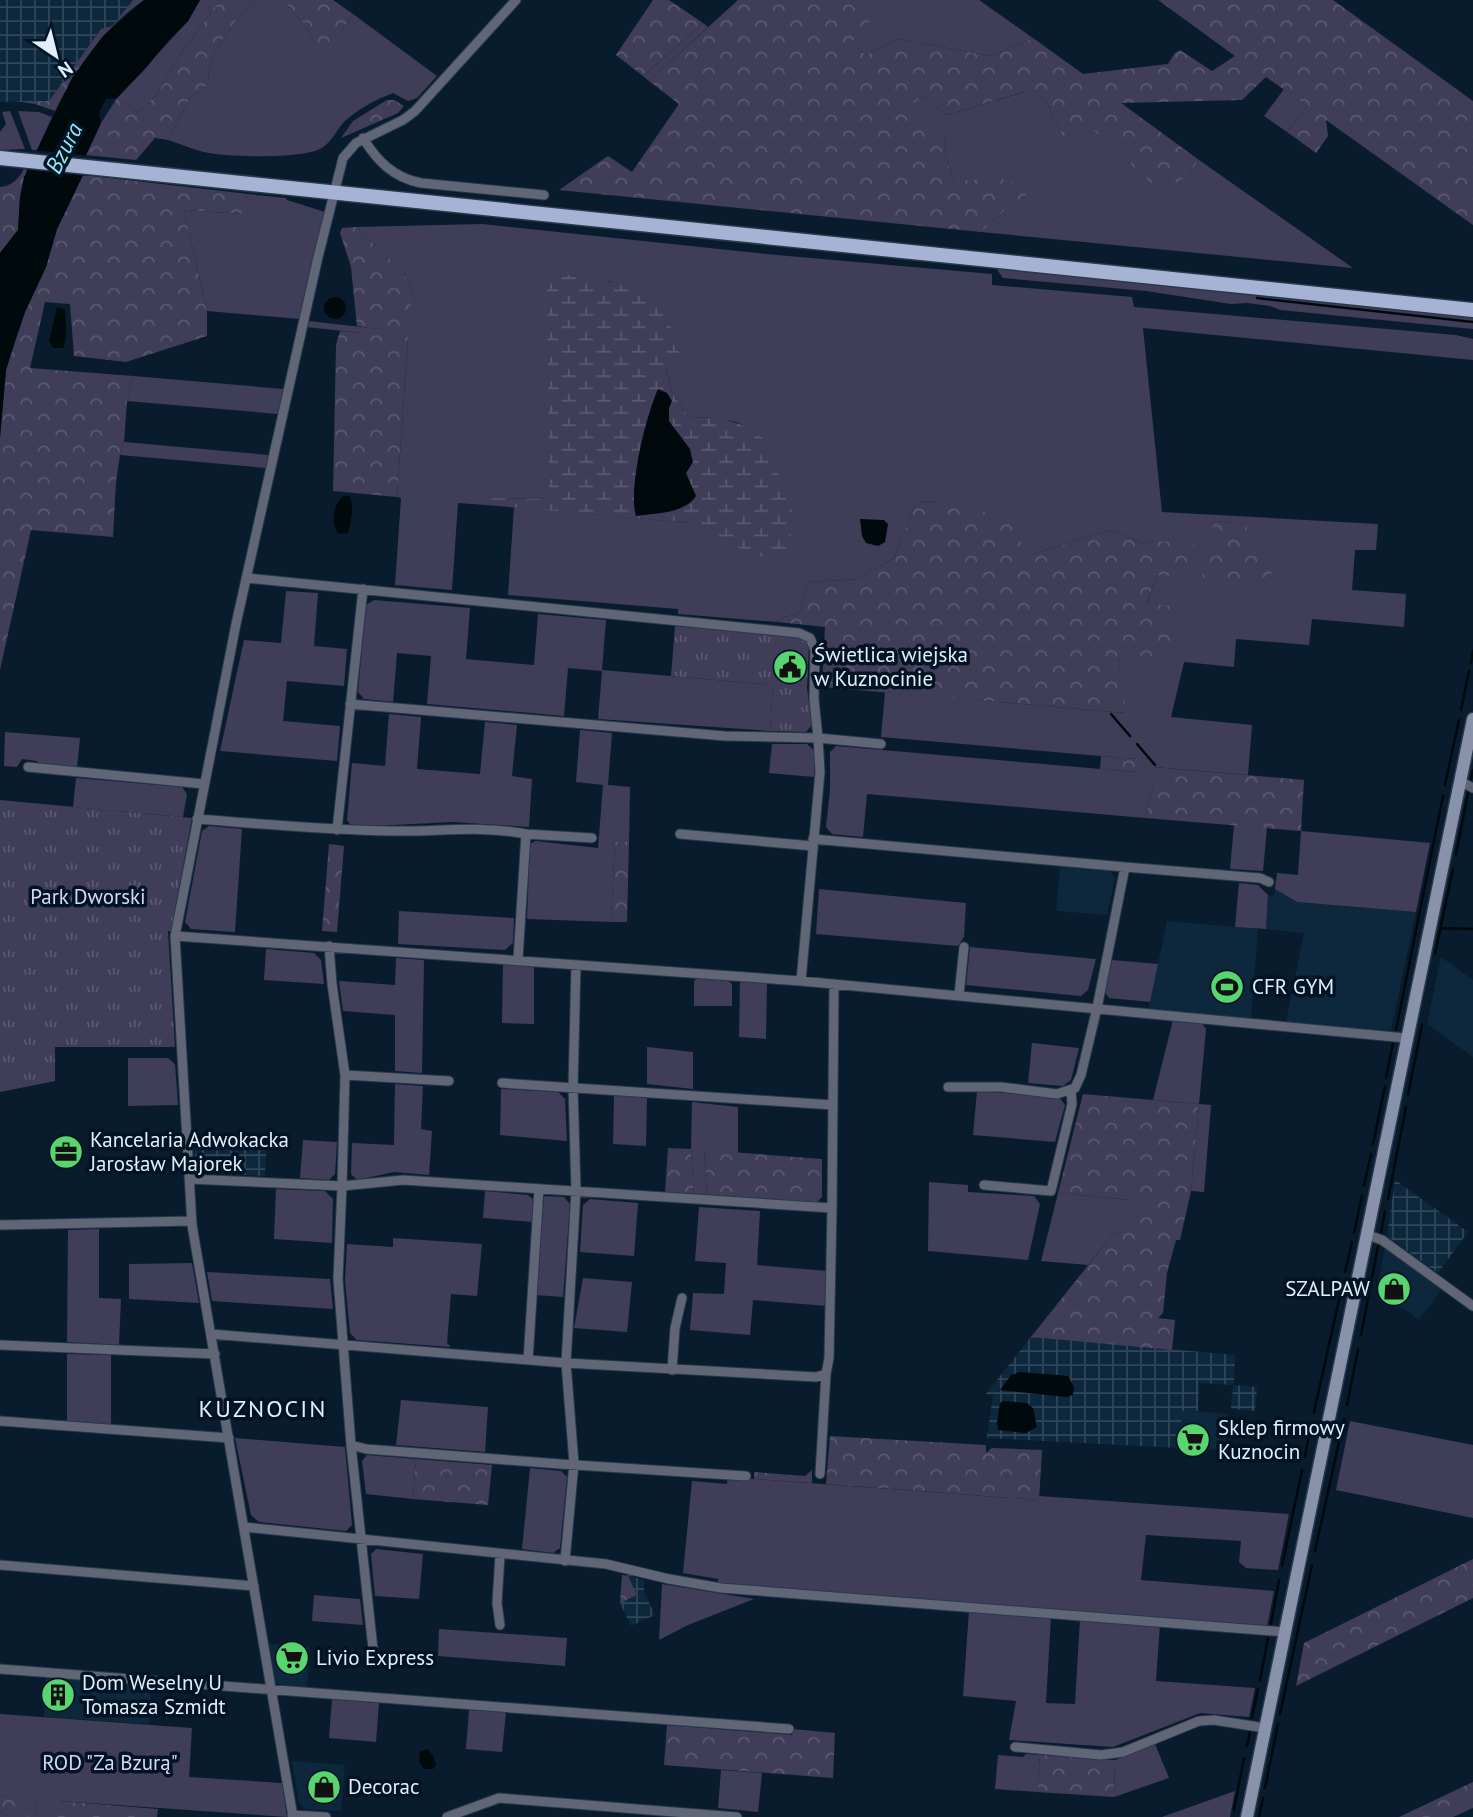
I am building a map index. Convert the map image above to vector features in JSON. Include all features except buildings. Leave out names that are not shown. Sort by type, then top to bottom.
[{"type":"main road","points":[[6,159],[1473,310]]},
{"type":"main road","points":[[1416,304],[1437,299],[1473,300]]},
{"type":"street","points":[[326,1817],[292,1816],[192,1221],[174,936],[247,578],[303,322],[343,158],[363,138],[403,120],[415,111],[516,0]]},
{"type":"street","points":[[363,138],[384,165],[400,177],[413,181],[544,195]]},
{"type":"street","points":[[247,578],[799,633],[810,638],[815,650],[814,699],[820,772],[801,981]]},
{"type":"street","points":[[337,830],[363,589]]},
{"type":"street","points":[[350,704],[725,736],[818,738],[881,744]]},
{"type":"street","points":[[1247,1817],[1473,719]]},
{"type":"street","points":[[28,767],[204,784]]},
{"type":"street","points":[[1460,781],[1473,788]]},
{"type":"street","points":[[197,819],[337,830],[458,828],[592,838]]},
{"type":"street","points":[[518,959],[526,834]]},
{"type":"street","points":[[680,834],[1260,878],[1269,882]]},
{"type":"street","points":[[948,1087],[1002,1087],[1057,1094],[1075,1088],[1081,1075],[1097,1008],[1125,867]]},
{"type":"street","points":[[174,936],[801,981],[1406,1038]]},
{"type":"street","points":[[329,946],[345,1075],[338,1279],[351,1445],[373,1648]]},
{"type":"street","points":[[959,995],[964,947]]},
{"type":"street","points":[[565,1560],[573,1463],[566,1363],[576,1190],[573,1087],[576,965]]},
{"type":"street","points":[[820,1474],[829,1358],[834,984]]},
{"type":"street","points":[[345,1075],[449,1081]]},
{"type":"street","points":[[502,1083],[833,1105]]},
{"type":"street","points":[[984,1185],[1051,1191],[1072,1104],[1071,1090]]},
{"type":"street","points":[[189,1179],[342,1186],[403,1180],[832,1208]]},
{"type":"street","points":[[528,1360],[538,1189]]},
{"type":"street","points":[[0,1225],[192,1221]]},
{"type":"street","points":[[1367,1235],[1382,1240],[1473,1306]]},
{"type":"street","points":[[671,1370],[675,1328],[682,1298]]},
{"type":"street","points":[[211,1334],[671,1370],[816,1377],[826,1374]]},
{"type":"street","points":[[0,1345],[215,1354]]},
{"type":"street","points":[[0,1421],[229,1438]]},
{"type":"street","points":[[351,1445],[379,1450],[746,1476]]},
{"type":"street","points":[[244,1527],[615,1566],[721,1588],[1285,1632]]},
{"type":"street","points":[[500,1555],[497,1603],[500,1625]]},
{"type":"street","points":[[0,1565],[254,1586]]},
{"type":"street","points":[[0,1669],[789,1729]]},
{"type":"street","points":[[1015,1747],[1101,1755],[1123,1752],[1199,1721],[1214,1720],[1265,1728]]},
{"type":"street","points":[[447,1817],[499,1798],[737,1817]]},
{"type":"shaded area","points":[[0,0],[133,0],[112,26],[101,29],[49,101],[0,102]]},
{"type":"shaded area","points":[[1060,867],[1110,871],[1115,878],[1107,915],[1056,911]]},
{"type":"shaded area","points":[[1275,889],[1297,902],[1416,912],[1391,1031],[1286,1022],[1304,933],[1266,929],[1268,895],[1274,896]]},
{"type":"shaded area","points":[[1167,921],[1258,929],[1251,1019],[1148,1010]]},
{"type":"shaded area","points":[[1441,957],[1473,980],[1473,1057],[1427,1024]]},
{"type":"shaded area","points":[[194,1134],[267,1138],[265,1176],[200,1173],[195,1166]]},
{"type":"shaded area","points":[[1395,1180],[1468,1232],[1438,1273],[1387,1236]]},
{"type":"shaded area","points":[[1385,1248],[1441,1290],[1419,1320],[1377,1289]]},
{"type":"shaded area","points":[[1031,1337],[1235,1355],[1234,1385],[1257,1387],[1255,1411],[1231,1409],[1233,1385],[1199,1383],[1198,1411],[1182,1411],[1179,1448],[987,1438],[993,1395],[986,1394]]},
{"type":"shaded area","points":[[1182,1410],[1228,1414],[1224,1450],[1179,1448]]},
{"type":"shaded area","points":[[625,1570],[633,1577],[644,1580],[644,1592],[655,1615],[631,1626],[620,1603],[637,1595]]},
{"type":"shaded area","points":[[269,1644],[310,1647],[307,1687],[276,1684]]},
{"type":"shaded area","points":[[46,1677],[151,1686],[149,1724],[44,1717]]},
{"type":"shaded area","points":[[292,1761],[345,1765],[341,1811],[305,1809],[299,1803]]},
{"type":"green space","points":[[133,0],[144,0],[116,23],[92,50],[55,111],[15,101],[49,101],[101,29],[112,26]]},
{"type":"green space","points":[[200,0],[220,0],[178,58],[158,93],[138,113],[117,98],[188,21]]},
{"type":"green space","points":[[220,0],[253,0],[217,50],[212,61],[208,85],[190,98],[168,140],[155,138],[136,160],[86,155],[101,123],[117,98],[138,113],[158,93],[178,58]]},
{"type":"green space","points":[[253,0],[283,0],[314,42],[337,37],[353,14],[437,76],[417,98],[408,101],[393,93],[363,108],[346,120],[326,145],[313,152],[267,156],[219,154],[199,151],[168,140],[190,98],[208,85],[212,61],[217,50]]},
{"type":"green space","points":[[283,0],[333,0],[353,14],[337,37],[325,44],[314,42]]},
{"type":"green space","points":[[653,0],[669,0],[703,23],[643,76],[616,55]]},
{"type":"green space","points":[[738,0],[850,0],[850,4],[871,19],[851,43],[866,55],[899,39],[990,56],[1033,38],[1083,74],[1168,64],[1180,50],[1212,71],[1235,56],[1158,0],[1333,0],[1473,101],[1473,225],[1326,120],[1328,136],[1316,153],[1287,132],[1307,106],[1266,77],[1242,100],[1121,103],[1199,160],[1189,174],[1162,192],[1131,165],[1132,157],[1090,128],[1082,141],[1064,139],[1045,99],[1023,92],[947,115],[923,97],[909,106],[945,132],[946,156],[953,181],[1003,179],[1026,190],[1025,205],[1006,209],[981,232],[559,190],[608,156],[632,172],[679,104],[649,81]]},
{"type":"green space","points":[[850,0],[979,0],[1033,38],[990,56],[899,39],[866,55],[851,43]]},
{"type":"green space","points":[[703,23],[708,27],[649,81],[643,76]]},
{"type":"green space","points":[[1284,89],[1307,106],[1287,132],[1264,116]]},
{"type":"green space","points":[[1024,92],[1045,99],[1064,139],[1090,127],[1132,157],[1189,174],[1199,160],[1353,268],[981,232],[1006,209],[953,181],[946,156],[945,132],[908,106],[923,97],[947,115]]},
{"type":"green space","points":[[387,100],[394,100],[404,106],[398,113],[341,138],[353,121]]},
{"type":"green space","points":[[10,111],[25,149],[0,150],[0,132],[6,124],[2,112]]},
{"type":"green space","points":[[18,111],[39,112],[52,117],[37,150],[32,150]]},
{"type":"green space","points":[[24,169],[27,170],[20,197],[18,230],[0,253],[0,187],[14,181]]},
{"type":"green space","points":[[83,175],[248,194],[245,214],[184,210],[207,311],[207,336],[126,362],[74,356],[70,304],[45,302],[30,368],[133,376],[116,482],[113,537],[31,530],[0,670],[0,437],[6,370],[25,312],[46,267],[57,229]]},
{"type":"green space","points":[[248,194],[286,198],[325,212],[300,319],[207,311],[184,210],[244,214]]},
{"type":"green space","points":[[482,224],[992,274],[992,285],[1132,297],[1134,307],[1456,335],[1473,339],[1473,360],[1143,328],[1162,512],[1378,524],[1376,550],[1355,550],[1352,590],[1406,594],[1404,627],[1312,619],[1309,645],[1236,639],[1234,667],[1184,662],[1171,717],[1252,725],[1248,775],[1154,767],[1154,781],[1145,818],[867,794],[863,837],[832,834],[826,827],[830,752],[836,746],[1135,772],[1136,759],[881,737],[885,692],[1125,713],[1118,657],[1147,604],[1157,575],[1154,541],[1144,544],[1110,530],[1027,556],[942,501],[916,502],[894,558],[857,579],[808,582],[799,614],[784,617],[778,622],[678,614],[678,609],[508,595],[514,507],[691,523],[718,535],[794,515],[763,452],[743,425],[710,417],[689,417],[672,393],[666,370],[612,282],[570,275],[549,341],[549,499],[488,498],[486,505],[458,503],[452,590],[395,585],[401,498],[397,497],[408,338],[306,327],[308,321],[398,331],[415,297],[404,272],[356,227]],"holes":[[[1215,521],[1246,524],[1246,545]]]},
{"type":"green space","points":[[356,227],[404,272],[415,297],[398,332],[357,326],[351,267],[340,233],[342,228]]},
{"type":"green space","points":[[996,268],[1473,317],[1473,329],[1280,310],[1270,306],[1231,304],[1146,291],[1003,278]]},
{"type":"green space","points":[[562,276],[613,283],[634,290],[658,304],[680,357],[666,371],[672,393],[689,417],[721,418],[745,426],[764,439],[794,515],[788,554],[776,562],[746,551],[691,523],[486,505],[487,498],[549,499],[547,286]]},
{"type":"green space","points":[[340,331],[408,337],[397,497],[333,491],[336,345]]},
{"type":"green space","points":[[133,376],[284,389],[278,414],[127,401]]},
{"type":"green space","points":[[124,442],[269,455],[266,468],[120,455]]},
{"type":"green space","points":[[942,501],[1010,518],[1027,556],[1110,530],[1144,544],[1154,541],[1194,543],[1188,577],[1157,575],[1147,603],[1178,607],[1167,661],[1118,657],[1126,713],[822,687],[825,627],[778,622],[784,617],[799,614],[808,582],[857,579],[894,558],[916,502]]},
{"type":"green space","points":[[1214,521],[1247,524],[1246,545],[1275,546],[1270,584],[1202,578]]},
{"type":"green space","points":[[286,591],[318,593],[314,646],[347,649],[344,686],[287,681],[283,721],[340,726],[337,761],[220,751],[244,640],[281,643]]},
{"type":"green space","points":[[374,600],[470,608],[466,659],[534,665],[538,614],[606,620],[602,670],[773,685],[770,731],[598,719],[602,671],[568,668],[564,716],[427,704],[431,656],[397,653],[393,702],[364,699],[358,692],[366,605]]},
{"type":"green space","points":[[675,626],[803,637],[809,644],[807,688],[812,725],[806,732],[770,731],[773,685],[671,676]]},
{"type":"green space","points":[[389,714],[421,717],[417,769],[480,774],[485,722],[517,725],[512,776],[532,779],[529,827],[453,822],[352,827],[347,820],[352,763],[385,766]]},
{"type":"green space","points":[[580,730],[612,733],[608,785],[630,787],[629,842],[615,842],[611,922],[527,919],[530,844],[535,841],[598,848],[603,785],[576,782]]},
{"type":"green space","points":[[5,732],[80,738],[77,768],[22,759],[17,767],[4,766]]},
{"type":"green space","points":[[772,744],[807,744],[815,751],[814,777],[769,773]]},
{"type":"green space","points":[[1101,756],[1136,759],[1136,772],[1100,769]]},
{"type":"green space","points":[[1153,767],[1304,780],[1301,831],[1145,818],[1154,781]]},
{"type":"green space","points":[[76,778],[182,787],[187,794],[183,817],[73,807]]},
{"type":"green space","name":"Park Dworski","points":[[0,800],[192,818],[171,931],[168,931],[175,1047],[55,1047],[55,1081],[0,1092]]},
{"type":"green space","points":[[1234,825],[1267,828],[1263,871],[1230,869]]},
{"type":"green space","points":[[209,826],[242,829],[235,932],[191,929],[185,922],[202,831]]},
{"type":"green space","points":[[1301,831],[1430,843],[1416,912],[1297,902],[1275,889],[1277,873],[1298,875]]},
{"type":"green space","points":[[615,842],[629,842],[627,922],[611,922]]},
{"type":"green space","points":[[329,844],[344,846],[337,932],[322,931]]},
{"type":"green space","points":[[1239,883],[1258,885],[1268,895],[1266,929],[1235,927]]},
{"type":"green space","points":[[819,889],[966,903],[964,937],[958,946],[816,934]]},
{"type":"green space","points":[[399,911],[514,918],[513,943],[505,950],[398,944]]},
{"type":"green space","points":[[970,947],[1096,959],[1088,990],[1081,996],[966,985]]},
{"type":"green space","points":[[266,949],[314,953],[321,960],[324,984],[264,980]]},
{"type":"green space","points":[[396,958],[424,960],[422,1073],[395,1071],[395,1015],[343,1011],[339,981],[395,985]]},
{"type":"green space","points":[[1112,960],[1158,964],[1150,1002],[1109,998],[1104,991]]},
{"type":"green space","points":[[503,964],[534,966],[534,1024],[502,1023]]},
{"type":"green space","points":[[697,978],[727,980],[732,984],[732,1006],[694,1006],[694,981]]},
{"type":"green space","points":[[740,981],[767,983],[766,1039],[739,1037]]},
{"type":"green space","points":[[1173,1020],[1201,1022],[1206,1029],[1199,1104],[1153,1100]]},
{"type":"green space","points":[[1032,1043],[1079,1048],[1071,1080],[1063,1086],[1028,1083]]},
{"type":"green space","points":[[647,1047],[693,1052],[693,1089],[647,1084]]},
{"type":"green space","points":[[128,1058],[168,1058],[175,1064],[178,1105],[128,1106]]},
{"type":"green space","points":[[395,1084],[423,1086],[421,1129],[432,1131],[429,1175],[394,1172],[357,1180],[351,1174],[352,1143],[394,1145]]},
{"type":"green space","points":[[501,1089],[558,1092],[565,1099],[567,1141],[500,1135]]},
{"type":"green space","points":[[977,1091],[1059,1097],[1065,1105],[1055,1142],[973,1135]]},
{"type":"green space","points":[[1083,1094],[1199,1104],[1191,1191],[1180,1240],[1176,1240],[1167,1273],[1163,1313],[1158,1318],[1175,1320],[1172,1350],[1031,1337],[1113,1234],[1117,1233],[1139,1206],[1131,1200],[1058,1193]]},
{"type":"green space","points":[[614,1095],[647,1097],[646,1146],[613,1144]]},
{"type":"green space","points":[[692,1102],[738,1107],[738,1153],[704,1151],[707,1195],[694,1194]]},
{"type":"green space","points":[[1199,1104],[1211,1105],[1204,1192],[1191,1191]]},
{"type":"green space","points":[[303,1140],[337,1142],[335,1174],[329,1180],[300,1178]]},
{"type":"green space","points":[[668,1148],[691,1149],[694,1194],[665,1192]]},
{"type":"green space","points":[[704,1150],[822,1159],[822,1197],[816,1203],[707,1195]]},
{"type":"green space","points":[[929,1182],[968,1185],[968,1192],[1034,1196],[1040,1204],[1028,1260],[928,1251]]},
{"type":"green space","points":[[276,1189],[325,1191],[333,1199],[332,1243],[274,1239]]},
{"type":"green space","points":[[485,1191],[528,1195],[535,1201],[534,1222],[483,1218]]},
{"type":"green space","points":[[1058,1193],[1131,1200],[1140,1206],[1088,1265],[1041,1261]]},
{"type":"green space","points":[[544,1196],[564,1197],[570,1204],[563,1297],[536,1295]]},
{"type":"green space","points":[[590,1199],[638,1203],[634,1256],[580,1252],[583,1205]]},
{"type":"green space","points":[[699,1207],[760,1211],[757,1265],[828,1271],[827,1306],[753,1300],[750,1335],[690,1330],[693,1293],[724,1294],[726,1263],[695,1261]]},
{"type":"green space","points":[[99,1229],[99,1298],[121,1299],[119,1345],[67,1342],[68,1230]]},
{"type":"green space","points":[[393,1238],[482,1244],[477,1296],[451,1294],[447,1343],[451,1347],[357,1340],[350,1333],[345,1280],[347,1244],[393,1247]]},
{"type":"green space","points":[[192,1263],[199,1303],[129,1299],[129,1264]]},
{"type":"green space","points":[[207,1272],[330,1279],[333,1309],[212,1301]]},
{"type":"green space","points":[[583,1278],[632,1282],[627,1332],[574,1328]]},
{"type":"green space","points":[[67,1354],[111,1355],[111,1427],[67,1424]]},
{"type":"green space","points":[[401,1400],[488,1407],[485,1452],[396,1445]]},
{"type":"green space","points":[[1350,1421],[1473,1445],[1473,1518],[1336,1490]]},
{"type":"green space","points":[[830,1436],[986,1445],[986,1453],[992,1448],[1042,1450],[1039,1500],[826,1484]]},
{"type":"green space","points":[[235,1438],[345,1447],[352,1525],[346,1531],[259,1522],[251,1515]]},
{"type":"green space","points":[[367,1455],[416,1459],[413,1499],[366,1494],[362,1461]]},
{"type":"green space","points":[[416,1459],[492,1465],[488,1505],[413,1499]]},
{"type":"green space","points":[[530,1468],[561,1471],[567,1477],[560,1548],[553,1553],[522,1549]]},
{"type":"green space","points":[[812,1470],[812,1483],[754,1479],[754,1472],[805,1476]]},
{"type":"green space","points":[[728,1477],[1038,1500],[1039,1496],[1289,1514],[1278,1570],[1246,1568],[1239,1562],[1241,1541],[1146,1535],[1141,1580],[1274,1591],[1267,1627],[718,1585],[718,1579],[683,1573],[692,1481],[727,1484]]},
{"type":"green space","points":[[376,1549],[423,1554],[419,1599],[375,1596],[371,1554]]},
{"type":"green space","points":[[1473,1559],[1473,1598],[1296,1686],[1304,1643]]},
{"type":"green space","points":[[622,1575],[628,1576],[637,1595],[620,1603]]},
{"type":"green space","points":[[662,1584],[754,1599],[688,1625],[659,1640]]},
{"type":"green space","points":[[314,1595],[360,1599],[363,1625],[312,1621]]},
{"type":"green space","points":[[969,1610],[1051,1616],[1046,1703],[1075,1704],[1080,1619],[1160,1624],[1156,1681],[1255,1688],[1249,1717],[1200,1713],[1113,1747],[1009,1740],[1016,1701],[963,1696]]},
{"type":"green space","points":[[439,1629],[567,1638],[565,1666],[438,1656]]},
{"type":"green space","points":[[332,1699],[379,1703],[376,1742],[329,1738]]},
{"type":"green space","points":[[469,1710],[506,1712],[502,1752],[466,1749]]},
{"type":"green space","name":"ROD \"Za Bzurą\"","points":[[0,1714],[192,1728],[189,1777],[282,1783],[287,1817],[59,1801],[58,1817],[0,1817],[0,1810],[3,1814],[35,1816],[36,1800],[0,1796]]},
{"type":"green space","points":[[667,1725],[792,1735],[793,1729],[835,1733],[833,1778],[664,1765]]},
{"type":"green space","points":[[1155,1744],[1169,1778],[1114,1797],[1115,1760]]},
{"type":"green space","points":[[1026,1754],[1040,1755],[1037,1792],[995,1789],[998,1755],[1023,1757]]},
{"type":"green space","points":[[1040,1755],[1115,1760],[1114,1797],[1037,1792]]},
{"type":"green space","points":[[721,1770],[762,1773],[758,1812],[718,1808]]},
{"type":"green space","points":[[1473,1782],[1473,1808],[1453,1817],[1399,1817]]},
{"type":"green space","points":[[1235,1791],[1230,1817],[1162,1817]]},
{"type":"green space","points":[[0,1796],[36,1799],[35,1817],[3,1814],[0,1810]]},
{"type":"green space","points":[[58,1801],[158,1809],[157,1817],[58,1817]]},
{"type":"water","name":"Bzura","points":[[144,0],[200,0],[188,21],[117,98],[106,99],[99,113],[101,123],[86,155],[83,175],[57,229],[46,267],[14,343],[6,370],[0,437],[0,253],[18,230],[24,177],[72,78],[103,36]]},
{"type":"water","points":[[335,297],[343,300],[346,308],[343,316],[335,319],[327,316],[324,308],[327,300]]},
{"type":"water","points":[[57,307],[65,310],[66,334],[63,348],[53,348],[49,341]]},
{"type":"water","points":[[658,389],[667,393],[672,401],[669,421],[690,449],[693,462],[686,473],[696,496],[691,502],[677,509],[636,516],[636,471],[648,416]]},
{"type":"water","points":[[344,496],[349,496],[352,514],[348,533],[339,534],[334,525],[334,514],[337,504]]},
{"type":"water","points":[[860,519],[884,520],[888,524],[885,542],[878,546],[866,543],[862,536]]},
{"type":"water","points":[[1020,1372],[1068,1376],[1074,1387],[1073,1395],[1066,1397],[1000,1390],[1011,1375]]},
{"type":"water","points":[[1000,1403],[1027,1403],[1033,1408],[1037,1427],[1026,1433],[998,1430]]},
{"type":"water","points":[[427,1749],[433,1755],[436,1765],[433,1769],[424,1769],[419,1762],[420,1752]]},
{"type":"pier","points":[[33,150],[90,156],[87,176],[24,169]]},
{"type":"waterway","points":[[1257,298],[1473,322]]},
{"type":"waterway","points":[[1471,663],[1473,651]]},
{"type":"waterway","points":[[1461,710],[1469,671]]},
{"type":"waterway","points":[[1111,714],[1130,736]]},
{"type":"waterway","points":[[1445,785],[1459,720]]},
{"type":"waterway","points":[[1137,744],[1155,765]]},
{"type":"waterway","points":[[1471,779],[1473,770]]},
{"type":"waterway","points":[[1456,855],[1468,793]]},
{"type":"waterway","points":[[1396,1030],[1443,796]]},
{"type":"waterway","points":[[1435,954],[1453,869]]},
{"type":"waterway","points":[[1441,928],[1473,929]]},
{"type":"waterway","points":[[1408,1095],[1422,1025]]},
{"type":"waterway","points":[[1386,1078],[1393,1043]]},
{"type":"waterway","points":[[1373,1144],[1385,1086]]},
{"type":"waterway","points":[[1388,1199],[1406,1107]]},
{"type":"waterway","points":[[1364,1186],[1371,1154]]},
{"type":"waterway","points":[[1354,1233],[1362,1196]]},
{"type":"waterway","points":[[1381,1233],[1385,1211]]},
{"type":"waterway","points":[[1345,1272],[1352,1242]]},
{"type":"waterway","points":[[1361,1335],[1378,1246]]},
{"type":"waterway","points":[[1314,1412],[1343,1282]]},
{"type":"waterway","points":[[1347,1405],[1358,1349]]},
{"type":"waterway","points":[[1315,1551],[1344,1419]]},
{"type":"waterway","points":[[1305,1456],[1311,1426]]},
{"type":"waterway","points":[[1282,1566],[1302,1470]]},
{"type":"waterway","points":[[1280,1714],[1312,1565]]},
{"type":"waterway","points":[[1271,1624],[1279,1580]]},
{"type":"waterway","points":[[1260,1680],[1268,1638]]},
{"type":"waterway","points":[[1252,1718],[1258,1689]]},
{"type":"waterway","points":[[1265,1788],[1278,1724]]},
{"type":"waterway","points":[[1247,1746],[1250,1732]]},
{"type":"waterway","points":[[1234,1810],[1244,1758]]},
{"type":"waterway","points":[[1259,1817],[1263,1798]]},
{"type":"place","name":"Świetlica wiejska w Kuznocinie","points":[[790,667]]},
{"type":"place","name":"CFR GYM","points":[[1227,987]]},
{"type":"place","name":"Kancelaria Adwokacka Jarosław Majorek","points":[[66,1152]]},
{"type":"place","name":"SZALPAW","points":[[1394,1289]]},
{"type":"place","name":"Sklep firmowy Kuznocin","points":[[1193,1440]]},
{"type":"place","name":"Livio Express","points":[[292,1658]]},
{"type":"place","name":"Dom Weselny U Tomasza Szmidt","points":[[58,1695]]},
{"type":"place","name":"Decorac","points":[[324,1787]]},
{"type":"district","name":"KUZNOCIN","points":[[263,1409]]}]
